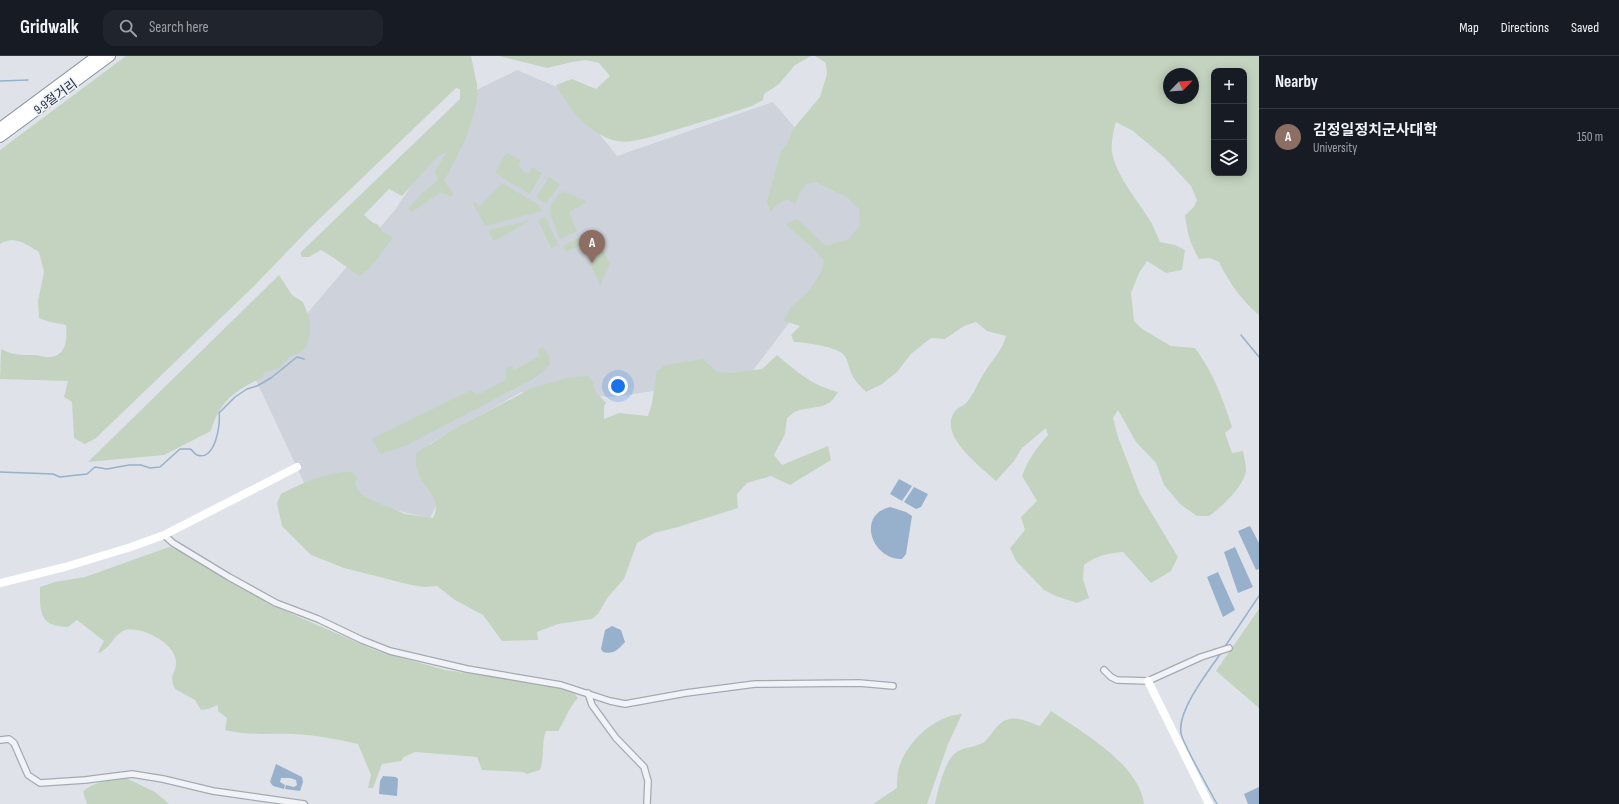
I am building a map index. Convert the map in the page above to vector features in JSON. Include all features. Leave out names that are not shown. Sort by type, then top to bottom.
[{"type":"highway","name":"9·9절거리","points":[[0,128],[97,56]]},
{"type":"highway","name":"9·9절거리","points":[[0,137],[110,56]]},
{"type":"street","points":[[0,583],[65,568],[164,535],[297,467]]},
{"type":"street","points":[[164,535],[174,543],[229,577],[276,603],[318,619],[362,640],[390,651],[467,669],[562,685],[610,702],[625,704],[686,693],[755,684],[859,683],[893,686]]},
{"type":"street","points":[[1104,670],[1111,677],[1117,680],[1148,682],[1201,657],[1229,648]]},
{"type":"street","points":[[1148,682],[1209,804]]},
{"type":"street","points":[[588,693],[592,705],[616,738],[644,767],[648,781],[647,804]]},
{"type":"street","points":[[0,740],[9,739],[14,743],[28,775],[40,783],[85,780],[132,774],[163,779],[213,791],[304,804]]},
{"type":"shaded area","points":[[517,70],[564,90],[617,156],[773,102],[870,216],[748,377],[613,397],[521,392],[429,444],[438,502],[430,518],[308,491],[254,376],[395,210],[474,91]]},
{"type":"green space","points":[[126,56],[471,56],[477,85],[477,102],[466,138],[444,181],[453,193],[452,197],[441,192],[412,212],[408,209],[421,194],[435,183],[438,178],[434,172],[447,152],[438,156],[402,196],[389,189],[364,215],[373,223],[377,224],[383,232],[393,238],[370,268],[359,276],[321,250],[309,257],[301,257],[301,252],[460,99],[460,89],[456,88],[310,228],[253,287],[96,438],[85,444],[74,438],[72,402],[64,397],[68,381],[0,379],[1,349],[17,354],[48,357],[56,356],[65,346],[66,325],[39,318],[38,301],[44,272],[39,252],[15,240],[5,241],[0,244],[0,150]]},
{"type":"green space","points":[[499,56],[811,56],[795,65],[779,84],[764,94],[763,100],[752,106],[700,123],[636,141],[623,142],[607,138],[589,127],[567,103],[556,85],[572,79],[596,89],[610,76],[599,63],[586,60],[547,68]]},
{"type":"green space","points":[[815,56],[1259,56],[1259,315],[1236,290],[1219,262],[1210,258],[1199,259],[1196,254],[1189,238],[1185,215],[1194,207],[1197,200],[1191,186],[1165,158],[1133,131],[1116,122],[1112,137],[1112,152],[1118,170],[1128,188],[1151,222],[1160,242],[1175,245],[1185,250],[1182,270],[1166,273],[1147,261],[1139,273],[1131,293],[1134,321],[1142,329],[1171,346],[1195,348],[1212,376],[1225,406],[1232,427],[1225,433],[1232,453],[1243,451],[1246,465],[1245,476],[1232,496],[1209,516],[1197,516],[1180,504],[1164,485],[1156,463],[1136,442],[1118,410],[1113,418],[1118,437],[1140,494],[1178,557],[1171,571],[1151,583],[1123,552],[1112,553],[1093,559],[1084,565],[1083,579],[1089,598],[1077,603],[1044,590],[1016,561],[1010,548],[1025,530],[1021,517],[1037,501],[1022,476],[1033,454],[1048,435],[1046,428],[1022,448],[1014,461],[996,481],[971,459],[956,440],[952,430],[951,420],[955,411],[966,403],[972,395],[984,373],[999,351],[1006,336],[987,331],[976,322],[964,326],[945,339],[931,338],[911,354],[897,372],[882,384],[866,392],[853,377],[845,357],[841,352],[820,346],[794,342],[791,335],[800,326],[784,321],[790,308],[808,292],[821,272],[824,261],[816,251],[786,224],[797,219],[826,246],[849,239],[860,225],[859,209],[847,197],[816,182],[807,184],[799,193],[796,204],[787,199],[777,205],[770,212],[767,201],[781,152],[788,142],[793,129],[820,97],[827,74],[826,63]]},
{"type":"green space","points":[[506,153],[521,160],[518,165],[525,173],[529,173],[532,167],[542,173],[530,194],[495,173]]},
{"type":"green space","points":[[549,177],[560,184],[545,203],[538,199],[537,196]]},
{"type":"green space","points":[[502,183],[536,203],[542,211],[486,226],[473,204],[475,202],[479,206],[481,205]]},
{"type":"green space","points":[[563,191],[584,200],[586,203],[569,212],[577,231],[560,239],[551,216],[550,207],[557,196]]},
{"type":"green space","points":[[545,217],[558,245],[551,248],[538,220]]},
{"type":"green space","points":[[531,220],[494,241],[489,231],[489,230]]},
{"type":"green space","points":[[581,237],[590,256],[603,250],[610,264],[600,285],[582,245],[566,252],[563,246]]},
{"type":"green space","points":[[279,275],[292,295],[303,302],[310,320],[310,334],[307,345],[303,351],[289,357],[281,367],[264,373],[262,378],[244,387],[229,398],[214,421],[211,431],[164,455],[88,462]]},
{"type":"green space","points":[[543,347],[549,356],[550,363],[545,370],[533,379],[409,444],[380,454],[372,439],[471,390],[475,394],[481,393],[506,380],[505,369],[511,366],[514,370],[540,356],[537,350]]},
{"type":"green space","points":[[777,355],[813,382],[838,392],[830,402],[825,405],[797,411],[787,418],[785,434],[774,455],[782,465],[828,446],[831,460],[790,485],[771,476],[747,483],[737,494],[738,508],[654,533],[637,543],[624,579],[608,597],[598,614],[592,619],[558,624],[537,632],[538,640],[502,641],[483,615],[455,600],[437,586],[424,587],[411,585],[344,568],[311,555],[282,526],[277,503],[281,494],[315,478],[343,472],[352,472],[358,479],[354,483],[361,494],[371,500],[405,514],[433,518],[436,511],[435,500],[419,475],[416,453],[456,428],[532,388],[567,378],[588,376],[593,382],[595,391],[606,403],[604,407],[604,419],[619,413],[648,416],[652,403],[657,371],[666,365],[703,359],[717,372],[731,373],[762,369]]},
{"type":"green space","points":[[169,547],[178,550],[276,607],[377,651],[445,670],[561,687],[574,693],[578,698],[558,731],[546,731],[540,770],[527,774],[523,772],[482,770],[477,757],[415,752],[404,757],[401,761],[382,764],[373,788],[368,788],[371,775],[358,744],[309,735],[251,734],[225,730],[227,718],[218,711],[218,705],[201,710],[195,700],[175,689],[172,680],[176,666],[174,655],[170,648],[156,637],[138,630],[123,631],[100,653],[98,652],[104,641],[77,620],[68,627],[58,626],[51,624],[43,616],[40,603],[40,587],[55,582],[85,577]]},
{"type":"green space","points":[[1259,609],[1259,708],[1216,671]]},
{"type":"green space","points":[[1051,711],[1093,739],[1121,763],[1132,776],[1140,789],[1144,804],[935,804],[940,783],[949,760],[953,755],[958,751],[984,742],[1001,723],[1006,720],[1017,719],[1040,726]]},
{"type":"green space","points":[[962,714],[948,744],[927,804],[873,804],[897,788],[897,775],[899,767],[908,748],[915,740],[932,725],[942,719]]},
{"type":"green space","points":[[126,778],[155,792],[169,804],[87,804],[83,792],[87,788],[103,782]]},
{"type":"water","points":[[899,479],[912,486],[902,501],[890,494]]},
{"type":"water","points":[[914,487],[928,494],[921,507],[916,509],[904,502]]},
{"type":"water","points":[[890,507],[906,512],[912,516],[906,554],[902,559],[891,557],[883,552],[876,545],[872,536],[871,527],[873,519],[880,512]]},
{"type":"water","points":[[1250,526],[1259,543],[1259,569],[1256,570],[1238,531]]},
{"type":"water","points":[[1235,547],[1253,587],[1238,593],[1224,552]]},
{"type":"water","points":[[1218,572],[1235,610],[1223,617],[1207,577]]},
{"type":"water","points":[[612,626],[621,630],[625,642],[613,652],[603,652],[601,649],[605,630]]},
{"type":"water","points":[[276,764],[302,777],[303,782],[300,791],[285,789],[286,785],[294,787],[297,785],[296,780],[290,778],[281,778],[280,782],[285,785],[284,789],[273,786],[270,782]]},
{"type":"water","points":[[383,776],[396,777],[398,779],[397,796],[379,794],[380,781]]},
{"type":"water","points":[[1259,787],[1259,804],[1248,804],[1244,794]]},
{"type":"waterway","points":[[0,81],[28,80]]},
{"type":"waterway","points":[[1241,335],[1259,357]]},
{"type":"waterway","points":[[0,472],[53,474],[60,477],[87,474],[95,467],[107,469],[129,465],[141,465],[150,468],[160,467],[180,449],[190,449],[196,455],[203,456],[208,453],[216,441],[219,425],[219,413],[235,397],[247,389],[257,386],[271,378],[297,357],[304,359]]},
{"type":"waterway","points":[[1224,648],[1259,596]]},
{"type":"waterway","points":[[1217,804],[1183,740],[1181,724],[1195,691],[1221,653]]},
{"type":"place","name":"김정일정치군사대학","points":[[592,263]]}]
